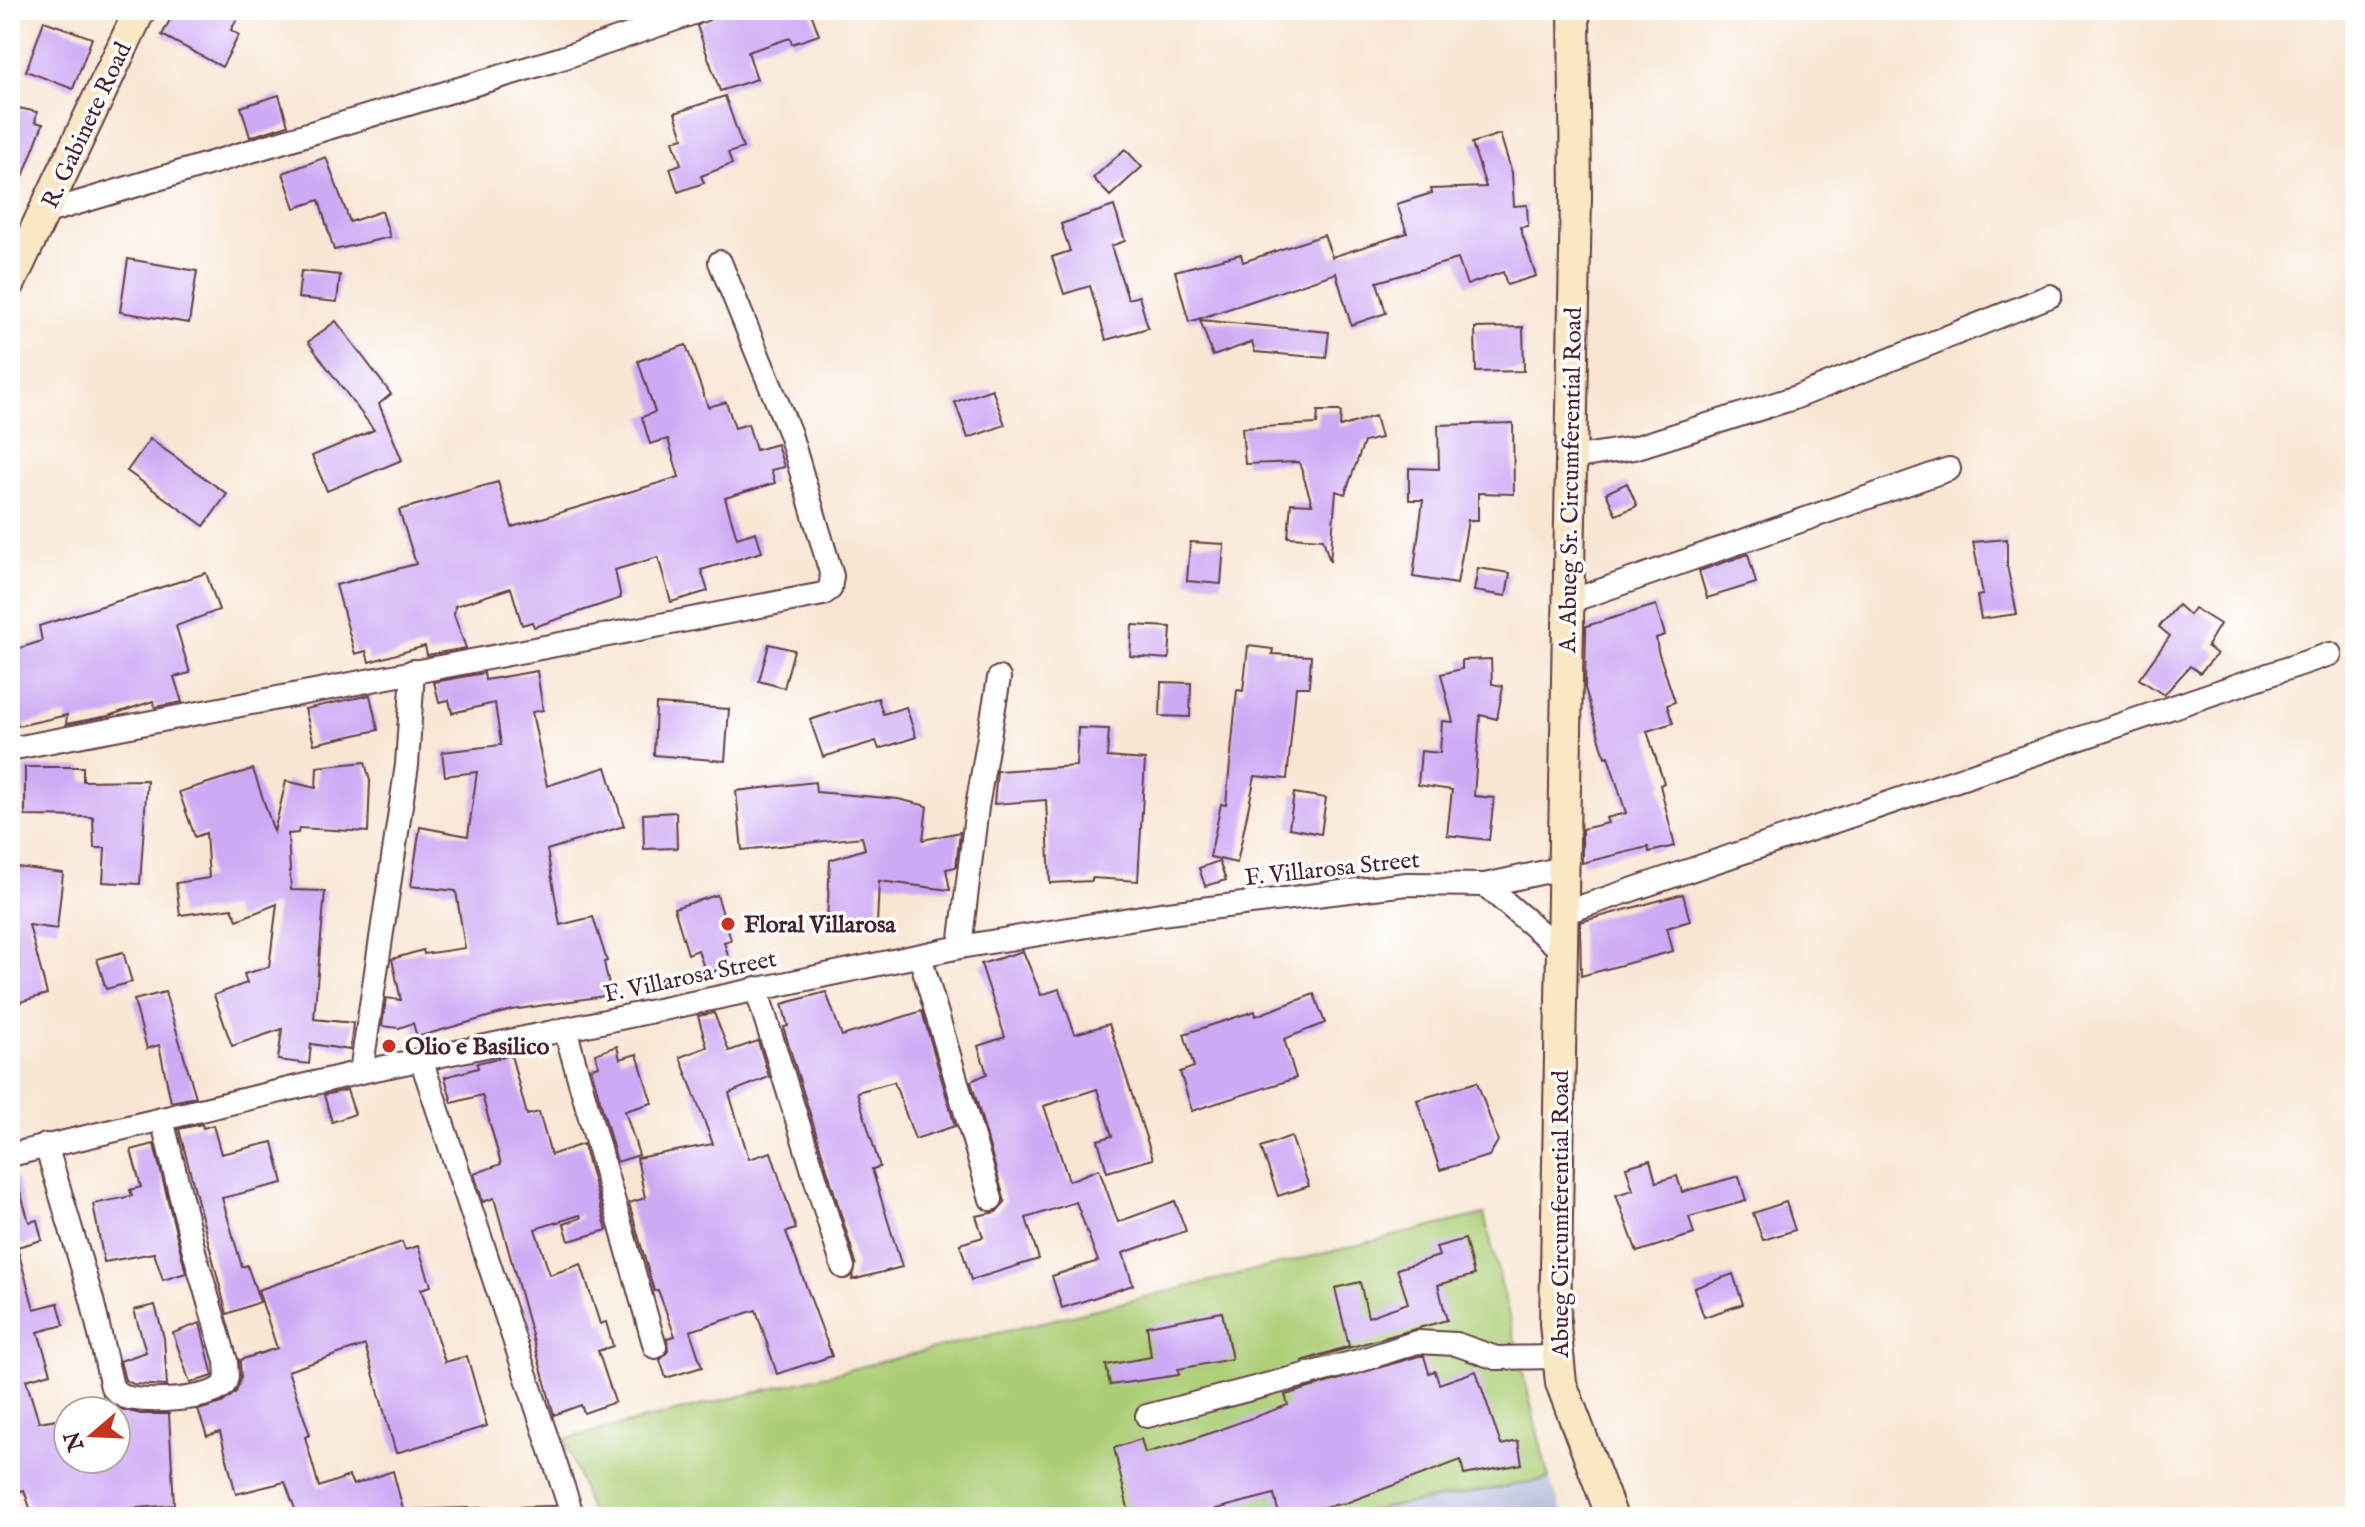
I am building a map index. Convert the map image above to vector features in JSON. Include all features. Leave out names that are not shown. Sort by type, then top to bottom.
[{"type":"street","name":"R. Gabinete Road","points":[[10,283],[140,10]]},
{"type":"street","points":[[44,213],[562,58],[702,10]]},
{"type":"street","name":"A. Abueg Sr. Circumferential Road","points":[[1560,949],[1576,196],[1574,10]]},
{"type":"street","points":[[10,749],[815,597],[830,589],[832,576],[790,434],[720,262]]},
{"type":"street","points":[[1571,458],[1634,448],[1794,398],[2050,296]]},
{"type":"street","points":[[1568,602],[1949,469]]},
{"type":"street","points":[[1563,913],[2330,654]]},
{"type":"street","points":[[361,1072],[407,765],[413,671]]},
{"type":"street","points":[[960,947],[977,807],[999,678]]},
{"type":"street","name":"F. Villarosa Street","points":[[10,1155],[361,1072],[422,1062],[756,988],[960,947],[1160,914],[1282,898],[1407,884],[1485,885],[1563,868]]},
{"type":"street","points":[[1485,885],[1560,949]]},
{"type":"street","name":"Abueg Circumferential Road","points":[[1560,949],[1557,1357],[1567,1403],[1612,1517]]},
{"type":"street","points":[[920,956],[991,1199]]},
{"type":"street","points":[[756,988],[843,1267]]},
{"type":"street","points":[[565,1029],[655,1347]]},
{"type":"street","points":[[422,1062],[572,1515]]},
{"type":"street","points":[[46,1145],[92,1300],[112,1387],[121,1396],[133,1399],[209,1395],[222,1388],[227,1380],[226,1361],[194,1251],[162,1119]]},
{"type":"street","points":[[1147,1416],[1359,1361],[1417,1342],[1456,1344],[1496,1358],[1557,1357]]},
{"type":"lane","points":[[414,1516],[572,1515]]},
{"type":"shaded area","points":[[1549,1479],[1565,1517],[1331,1517]]},
{"type":"green space","points":[[1484,1214],[1549,1479],[1331,1517],[592,1517],[565,1439]]},
{"type":"building","points":[[175,10],[242,10],[231,30],[239,35],[222,67],[162,35]]},
{"type":"building","points":[[723,10],[810,10],[819,35],[792,44],[790,38],[748,52],[757,79],[720,91],[697,26]]},
{"type":"building","points":[[44,21],[92,38],[73,89],[26,71]]},
{"type":"building","points":[[279,95],[288,125],[250,137],[241,107]]},
{"type":"building","points":[[725,96],[743,148],[728,153],[732,164],[701,176],[704,183],[678,192],[670,168],[681,164],[673,141],[683,138],[675,113]]},
{"type":"building","points":[[10,106],[37,112],[35,122],[43,124],[12,205]]},
{"type":"building","points":[[1500,134],[1512,173],[1514,206],[1527,205],[1528,226],[1520,227],[1536,276],[1507,285],[1503,272],[1467,285],[1458,259],[1377,282],[1386,313],[1351,325],[1336,273],[1189,322],[1175,271],[1241,254],[1243,262],[1324,235],[1332,257],[1407,233],[1397,204],[1432,193],[1431,189],[1486,187],[1472,143]]},
{"type":"building","points":[[1125,149],[1142,167],[1110,196],[1093,178]]},
{"type":"building","points":[[326,157],[350,222],[382,211],[390,237],[334,250],[319,200],[295,208],[283,173]]},
{"type":"building","points":[[1114,206],[1125,241],[1111,246],[1128,299],[1139,296],[1148,328],[1106,340],[1090,286],[1064,294],[1052,257],[1070,251],[1061,224]]},
{"type":"building","points":[[128,259],[197,271],[189,323],[120,312]]},
{"type":"building","points":[[301,271],[340,275],[337,302],[298,298]]},
{"type":"building","points":[[1200,320],[1329,332],[1326,358],[1255,352],[1252,342],[1213,356]]},
{"type":"building","points":[[336,321],[391,394],[379,404],[402,460],[327,491],[312,456],[374,430],[308,342]]},
{"type":"building","points":[[1523,327],[1524,371],[1476,372],[1475,328]]},
{"type":"building","points":[[686,345],[708,407],[726,402],[735,428],[748,424],[756,450],[777,444],[784,467],[771,470],[775,483],[725,498],[737,538],[756,532],[762,552],[701,570],[708,591],[671,602],[658,557],[615,570],[621,598],[534,627],[532,622],[522,625],[511,588],[455,606],[454,615],[466,648],[427,655],[425,646],[369,662],[366,651],[355,654],[336,585],[416,564],[399,510],[498,482],[512,527],[679,477],[668,439],[650,444],[642,417],[655,412],[638,361]]},
{"type":"building","points":[[992,389],[1005,425],[968,438],[955,402]]},
{"type":"building","points":[[1318,411],[1341,411],[1340,427],[1375,416],[1381,438],[1364,442],[1345,494],[1336,491],[1330,562],[1323,539],[1288,537],[1291,503],[1312,504],[1299,462],[1245,464],[1242,428],[1317,424]]},
{"type":"building","points":[[1513,423],[1514,494],[1478,493],[1478,520],[1468,520],[1457,584],[1413,577],[1423,500],[1409,500],[1409,468],[1439,469],[1438,425]]},
{"type":"building","points":[[150,439],[227,494],[204,526],[127,471]]},
{"type":"building","points":[[1627,483],[1637,506],[1616,515],[1606,493]]},
{"type":"building","points":[[2007,539],[2007,566],[2017,614],[1981,619],[1977,596],[1983,595],[1973,542]]},
{"type":"building","points":[[1190,542],[1224,544],[1221,584],[1187,581]]},
{"type":"building","points":[[1748,554],[1756,583],[1707,598],[1699,571]]},
{"type":"building","points":[[1478,568],[1510,573],[1506,596],[1474,591]]},
{"type":"building","points":[[206,573],[219,610],[176,626],[190,673],[174,677],[182,702],[155,707],[153,701],[108,716],[66,724],[67,715],[18,726],[10,688],[10,651],[42,641],[39,626]]},
{"type":"building","points":[[1656,605],[1665,635],[1656,638],[1658,651],[1675,702],[1667,705],[1673,723],[1647,731],[1664,783],[1660,785],[1675,846],[1649,852],[1648,847],[1582,863],[1582,829],[1608,823],[1606,818],[1626,813],[1608,756],[1605,757],[1585,688],[1586,626]]},
{"type":"building","points":[[2178,605],[2189,615],[2194,608],[2220,624],[2207,646],[2217,654],[2200,673],[2190,666],[2164,695],[2139,679],[2170,636],[2159,627]]},
{"type":"building","points":[[1132,625],[1171,627],[1169,659],[1130,656]]},
{"type":"building","points":[[769,644],[794,650],[784,688],[759,681]]},
{"type":"building","points":[[1248,646],[1273,649],[1272,654],[1311,656],[1309,687],[1296,687],[1287,779],[1255,776],[1237,863],[1210,857],[1221,804],[1226,805],[1237,690],[1243,691]]},
{"type":"building","points":[[1491,659],[1492,684],[1503,686],[1497,719],[1480,715],[1474,796],[1494,798],[1489,840],[1447,835],[1452,790],[1418,785],[1421,751],[1440,753],[1442,721],[1453,722],[1441,674],[1462,669],[1462,660]]},
{"type":"building","points":[[537,671],[543,710],[532,712],[547,786],[606,767],[624,826],[547,850],[560,925],[593,917],[607,961],[604,962],[611,995],[512,1010],[417,1037],[413,1023],[399,1028],[382,1026],[386,998],[401,1000],[392,959],[423,950],[424,954],[465,948],[456,891],[411,886],[420,827],[468,836],[477,772],[445,776],[442,752],[501,745],[495,703],[452,713],[449,700],[439,702],[434,682],[484,673],[485,680]]},
{"type":"building","points":[[1161,682],[1191,683],[1190,717],[1160,716]]},
{"type":"building","points":[[370,695],[378,730],[314,744],[305,709]]},
{"type":"building","points":[[878,698],[883,714],[906,707],[916,737],[879,749],[876,741],[823,757],[810,720]]},
{"type":"building","points":[[656,704],[729,709],[725,761],[654,755]]},
{"type":"building","points":[[1078,728],[1109,729],[1107,757],[1145,760],[1138,881],[1092,878],[1092,881],[1050,883],[1046,800],[994,804],[997,771],[1076,766]]},
{"type":"building","points":[[365,762],[370,781],[368,832],[299,828],[298,833],[288,834],[291,890],[325,891],[314,1019],[353,1023],[350,1050],[311,1044],[309,1064],[278,1060],[282,1029],[232,1046],[214,995],[247,983],[244,974],[269,967],[277,904],[237,920],[232,908],[180,915],[176,883],[209,878],[206,833],[195,837],[179,792],[253,769],[274,832],[286,781],[316,788],[317,767]]},
{"type":"building","points":[[25,767],[83,767],[83,781],[147,780],[140,884],[103,882],[105,848],[94,848],[93,817],[25,816]]},
{"type":"building","points":[[815,782],[816,792],[898,799],[927,806],[923,840],[960,832],[956,867],[946,869],[950,890],[879,881],[877,925],[827,922],[830,860],[865,849],[862,837],[742,850],[736,791]]},
{"type":"building","points":[[1294,793],[1326,798],[1321,834],[1289,828]]},
{"type":"building","points":[[676,812],[677,848],[644,849],[643,814]]},
{"type":"building","points":[[1219,861],[1226,880],[1205,886],[1199,868]]},
{"type":"building","points":[[10,866],[63,873],[57,929],[29,925],[47,994],[10,1005]]},
{"type":"building","points":[[1683,894],[1690,921],[1667,928],[1673,951],[1581,976],[1580,922]]},
{"type":"building","points":[[717,895],[731,940],[724,942],[731,966],[706,974],[698,950],[688,954],[674,908]]},
{"type":"building","points":[[1023,951],[1041,995],[1059,989],[1075,1034],[1109,1024],[1153,1159],[1107,1172],[1098,1140],[1112,1136],[1097,1089],[1044,1106],[1069,1181],[1099,1169],[1118,1222],[1175,1201],[1186,1231],[1123,1253],[1133,1285],[1062,1308],[1052,1276],[1098,1261],[1076,1202],[1026,1218],[1039,1259],[971,1280],[960,1244],[983,1237],[976,1216],[996,1212],[1005,1202],[971,1081],[987,1074],[978,1046],[1005,1037],[981,964]]},
{"type":"building","points":[[123,952],[132,982],[106,989],[97,959]]},
{"type":"building","points":[[165,992],[196,1097],[171,1102],[159,1045],[147,1049],[134,1000]]},
{"type":"building","points":[[826,992],[842,1036],[922,1011],[955,1126],[915,1139],[894,1082],[857,1092],[880,1167],[872,1169],[902,1267],[852,1280],[856,1263],[784,1027],[788,1026],[782,1004]]},
{"type":"building","points":[[1314,994],[1325,1023],[1284,1039],[1296,1078],[1192,1111],[1180,1072],[1194,1067],[1184,1034],[1255,1011],[1256,1016]]},
{"type":"building","points":[[714,1013],[729,1051],[758,1041],[769,1077],[729,1093],[749,1159],[771,1152],[796,1229],[786,1232],[832,1356],[777,1374],[756,1310],[690,1331],[702,1367],[666,1378],[660,1360],[668,1351],[667,1338],[675,1336],[658,1290],[654,1291],[629,1203],[645,1198],[637,1158],[713,1144],[680,1057],[707,1047],[698,1016]]},
{"type":"building","points":[[617,1046],[620,1059],[637,1054],[652,1103],[625,1111],[639,1155],[617,1162],[591,1068],[599,1066],[595,1054]]},
{"type":"building","points":[[511,1055],[527,1115],[539,1112],[551,1155],[583,1144],[607,1230],[569,1241],[564,1224],[581,1218],[580,1215],[535,1229],[550,1275],[581,1264],[600,1324],[606,1322],[613,1346],[598,1351],[615,1402],[584,1413],[581,1405],[554,1415],[494,1198],[483,1202],[474,1174],[501,1164],[482,1095],[452,1103],[445,1077],[478,1068],[477,1063]]},
{"type":"building","points":[[1477,1082],[1498,1141],[1489,1156],[1440,1170],[1417,1100]]},
{"type":"building","points":[[347,1090],[355,1114],[332,1122],[324,1095]]},
{"type":"building","points":[[202,1124],[203,1128],[213,1125],[221,1154],[273,1142],[283,1183],[222,1198],[242,1267],[247,1265],[260,1302],[227,1314],[179,1129]]},
{"type":"building","points":[[1291,1136],[1309,1186],[1278,1196],[1261,1147]]},
{"type":"building","points":[[154,1144],[186,1273],[163,1280],[154,1253],[104,1262],[93,1204],[132,1196],[130,1190],[141,1187],[131,1150]]},
{"type":"building","points":[[1650,1160],[1656,1182],[1677,1176],[1682,1192],[1739,1176],[1746,1201],[1689,1217],[1694,1234],[1637,1252],[1616,1195],[1633,1190],[1626,1167]]},
{"type":"building","points":[[16,1177],[29,1222],[37,1220],[42,1240],[17,1247],[34,1309],[58,1303],[64,1325],[38,1332],[51,1373],[26,1380],[39,1422],[52,1420],[52,1475],[132,1475],[132,1412],[169,1414],[174,1505],[64,1514],[65,1517],[33,1517],[24,1490],[10,1494],[10,1178]]},
{"type":"building","points":[[1786,1202],[1795,1230],[1763,1240],[1753,1213]]},
{"type":"building","points":[[1465,1239],[1474,1275],[1438,1285],[1447,1320],[1302,1361],[1349,1346],[1335,1288],[1360,1282],[1368,1317],[1408,1303],[1397,1269],[1439,1256],[1436,1247]]},
{"type":"building","points":[[402,1242],[405,1250],[418,1246],[431,1286],[421,1289],[445,1362],[467,1356],[487,1426],[396,1453],[365,1345],[288,1371],[310,1435],[305,1437],[319,1487],[349,1476],[353,1485],[393,1471],[405,1517],[298,1517],[285,1482],[236,1494],[220,1432],[207,1436],[198,1410],[222,1403],[236,1392],[241,1378],[240,1360],[277,1348],[258,1290]]},
{"type":"building","points":[[1733,1274],[1743,1304],[1704,1317],[1694,1288]]},
{"type":"building","points":[[155,1305],[164,1338],[167,1386],[133,1384],[125,1380],[120,1361],[146,1352],[134,1310]]},
{"type":"building","points":[[1222,1312],[1232,1359],[1178,1369],[1179,1375],[1110,1385],[1106,1365],[1151,1357],[1147,1326]]},
{"type":"building","points":[[200,1323],[213,1376],[190,1383],[173,1333]]},
{"type":"building","points":[[1424,1356],[1429,1373],[1435,1371],[1439,1384],[1476,1371],[1501,1445],[1518,1441],[1522,1464],[1464,1475],[1461,1460],[1346,1503],[1279,1515],[1274,1494],[1216,1509],[1218,1517],[1130,1517],[1114,1448],[1141,1439],[1145,1453],[1185,1442],[1288,1405],[1285,1395]]},
{"type":"place","name":"Floral Villarosa","points":[[728,924]]},
{"type":"place","name":"Olio e Basilico","points":[[389,1046]]}]
